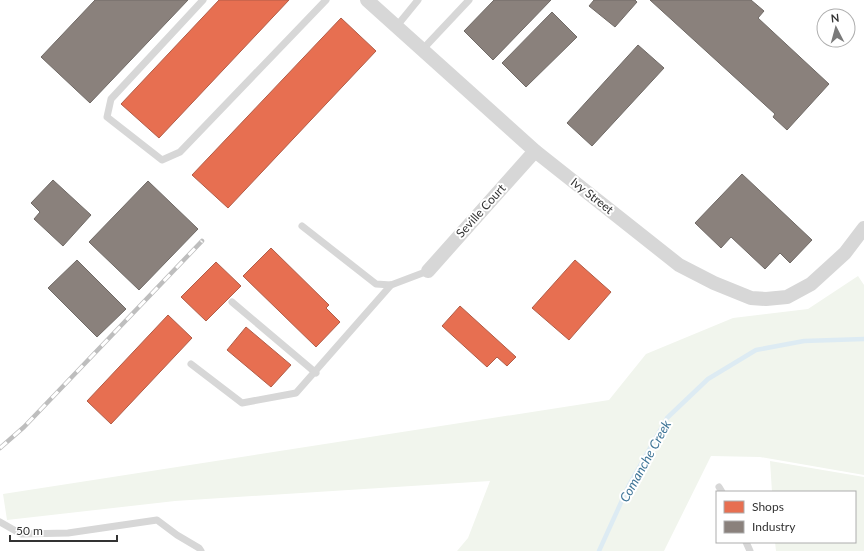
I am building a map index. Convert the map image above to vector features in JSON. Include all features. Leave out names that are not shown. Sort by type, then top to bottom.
[{"type":"street","name":"Ivy Street","points":[[367,0],[535,151],[679,265],[714,283],[751,298],[766,299],[787,297],[811,284],[845,253],[864,228]]},
{"type":"street","name":"Seville Court","points":[[428,271],[535,151]]},
{"type":"lane","points":[[203,0],[111,99],[106,118],[162,160],[180,152],[326,0]]},
{"type":"lane","points":[[396,27],[418,0]]},
{"type":"lane","points":[[422,50],[469,0]]},
{"type":"lane","points":[[302,226],[376,284],[391,285],[428,271]]},
{"type":"lane","points":[[191,364],[242,403],[296,393],[316,373],[391,285]]},
{"type":"lane","points":[[232,302],[316,373]]},
{"type":"lane","points":[[0,522],[21,534],[68,533],[158,520],[177,535],[199,548],[201,551]]},
{"type":"shaded area","points":[[858,276],[864,285],[864,475],[760,457],[711,456],[664,551],[457,551],[468,538],[490,481],[175,501],[7,520],[3,494],[609,400],[646,354],[733,318],[808,309]]},
{"type":"shaded area","points":[[770,461],[864,477],[864,551],[776,551],[775,543],[856,543],[856,491],[772,491]]},
{"type":"building: Shops","points":[[219,0],[289,0],[159,138],[121,104]]},
{"type":"building: Shops","points":[[341,18],[376,51],[228,208],[192,175]]},
{"type":"building: Shops","points":[[271,248],[329,305],[326,308],[340,322],[316,347],[243,276]]},
{"type":"building: Shops","points":[[575,260],[611,292],[569,340],[532,308]]},
{"type":"building: Shops","points":[[216,262],[241,286],[206,321],[181,297]]},
{"type":"building: Shops","points":[[460,306],[516,357],[507,366],[497,357],[487,367],[442,326]]},
{"type":"building: Shops","points":[[168,315],[192,338],[111,424],[87,401]]},
{"type":"building: Shops","points":[[246,327],[291,365],[271,387],[227,350]]},
{"type":"building: Industry","points":[[95,0],[188,0],[90,103],[41,57]]},
{"type":"building: Industry","points":[[494,0],[551,0],[493,60],[464,31]]},
{"type":"building: Industry","points":[[594,0],[635,0],[637,2],[615,27],[589,6]]},
{"type":"building: Industry","points":[[650,0],[751,0],[764,11],[758,18],[829,84],[787,130],[773,117],[775,114]]},
{"type":"building: Industry","points":[[552,12],[577,37],[526,87],[502,63]]},
{"type":"building: Industry","points":[[638,45],[664,68],[592,146],[567,123]]},
{"type":"building: Industry","points":[[742,174],[812,240],[790,263],[780,253],[765,269],[731,237],[721,248],[695,223]]},
{"type":"building: Industry","points":[[53,180],[91,215],[63,246],[34,219],[40,212],[31,203]]},
{"type":"building: Industry","points":[[148,181],[198,229],[139,290],[89,242]]},
{"type":"building: Industry","points":[[77,260],[126,309],[97,337],[48,288]]},
{"type":"waterway","name":"Comanche Creek","points":[[599,551],[629,485],[667,418],[708,379],[756,350],[804,341],[864,339]]},
{"type":"railway","points":[[0,448],[24,427],[202,241]]}]
